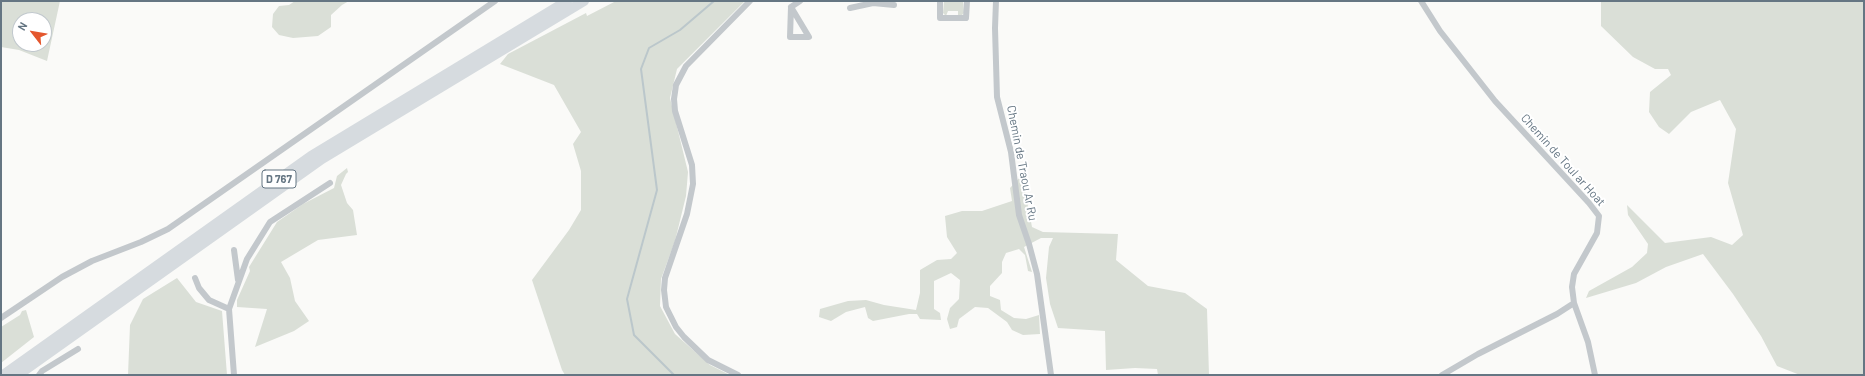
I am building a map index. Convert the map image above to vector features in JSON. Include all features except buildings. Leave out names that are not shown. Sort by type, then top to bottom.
[{"type":"highway","name":"D 767","points":[[3,375],[311,156],[569,5],[584,1]]},
{"type":"highway","points":[[569,5],[593,1]]},
{"type":"highway","name":"D 767","points":[[18,375],[322,159],[569,5]]},
{"type":"street","points":[[1,318],[62,277],[92,261],[141,242],[168,229],[495,1]]},
{"type":"street","points":[[738,375],[708,360],[684,337],[670,316],[666,307],[664,290],[665,278],[686,214],[693,179],[690,154],[675,111],[676,85],[686,66],[750,1]]},
{"type":"street","points":[[791,7],[800,1]]},
{"type":"street","points":[[940,1],[940,18],[966,18],[967,1]]},
{"type":"street","name":"Chemin de Traou Ar Ru","points":[[996,1],[995,28],[998,98],[1011,152],[1019,215],[1037,274],[1051,375]]},
{"type":"street","name":"Chemin de Toul ar Hoat","points":[[1421,1],[1440,31],[1495,100],[1589,203],[1599,216],[1598,233],[1574,274],[1572,287],[1574,303],[1588,342],[1595,375]]},
{"type":"street","points":[[850,8],[873,2],[894,5]]},
{"type":"street","points":[[791,7],[805,31],[809,37],[790,37],[791,7]]},
{"type":"street","points":[[234,375],[229,309],[238,281],[247,260],[270,222],[330,183]]},
{"type":"street","points":[[234,250],[238,281]]},
{"type":"street","points":[[195,278],[199,288],[209,300],[229,309]]},
{"type":"street","points":[[1442,375],[1478,354],[1557,314],[1574,303]]},
{"type":"street","points":[[39,375],[42,371],[78,349]]},
{"type":"shaded area","points":[[1,1],[60,1],[52,38],[52,12],[12,12],[12,49],[1,47]]},
{"type":"shaded area","points":[[295,1],[349,1],[331,15],[331,27],[318,36],[293,38],[279,35],[272,27],[273,14],[279,6],[289,5]]},
{"type":"shaded area","points":[[616,1],[745,1],[677,69],[670,98],[688,172],[686,196],[675,241],[661,279],[660,306],[675,334],[710,365],[730,375],[565,375],[532,280],[569,230],[581,210],[581,171],[573,144],[581,132],[554,85],[500,64],[508,54],[586,13],[587,16]]},
{"type":"shaded area","points":[[944,1],[963,1],[964,13],[962,15],[958,16],[958,11],[948,11],[946,16],[943,13]]},
{"type":"shaded area","points":[[1601,1],[1864,1],[1864,375],[1800,375],[1777,366],[1761,336],[1733,294],[1703,254],[1666,267],[1636,283],[1586,298],[1589,291],[1632,267],[1647,253],[1648,244],[1628,215],[1627,205],[1665,243],[1711,237],[1732,245],[1743,235],[1728,183],[1736,129],[1720,100],[1691,112],[1669,134],[1659,127],[1649,112],[1650,92],[1671,75],[1668,69],[1655,69],[1633,57],[1601,26]]},
{"type":"shaded area","points":[[24,52],[49,52],[47,61]]},
{"type":"shaded area","points":[[347,168],[348,172],[341,185],[347,203],[353,210],[357,235],[318,240],[281,262],[290,278],[295,301],[309,321],[294,331],[255,347],[267,309],[237,307],[237,300],[250,271],[249,267],[277,222],[303,204],[334,188],[337,176]]},
{"type":"shaded area","points":[[1022,175],[1032,227],[1043,232],[1118,234],[1116,260],[1148,286],[1185,293],[1207,309],[1209,375],[1158,375],[1157,369],[1135,368],[1106,370],[1105,331],[1058,328],[1050,304],[1046,278],[1049,247],[1053,238],[1041,238],[1024,247],[1032,272],[1028,271],[1025,255],[1019,249],[1006,253],[1002,262],[1002,273],[990,286],[990,296],[1000,300],[1001,310],[1014,318],[1026,319],[1039,315],[1040,334],[1023,335],[1012,330],[1007,322],[988,308],[975,307],[959,319],[957,327],[950,329],[947,319],[950,308],[959,299],[960,280],[951,273],[934,281],[934,309],[940,313],[941,320],[920,319],[917,314],[909,314],[873,321],[868,318],[865,307],[846,312],[831,321],[819,317],[820,309],[848,301],[866,300],[884,305],[916,310],[920,293],[920,270],[937,260],[951,259],[957,253],[947,237],[945,216],[962,211],[982,211],[1012,201],[1010,188]]},
{"type":"shaded area","points":[[177,278],[196,302],[222,311],[227,375],[128,375],[130,325],[143,299]]},
{"type":"shaded area","points":[[26,310],[34,337],[1,363],[1,327],[20,315],[22,311]]},
{"type":"waterway","points":[[674,375],[634,335],[627,299],[657,190],[641,69],[649,48],[680,30],[714,1]]}]
